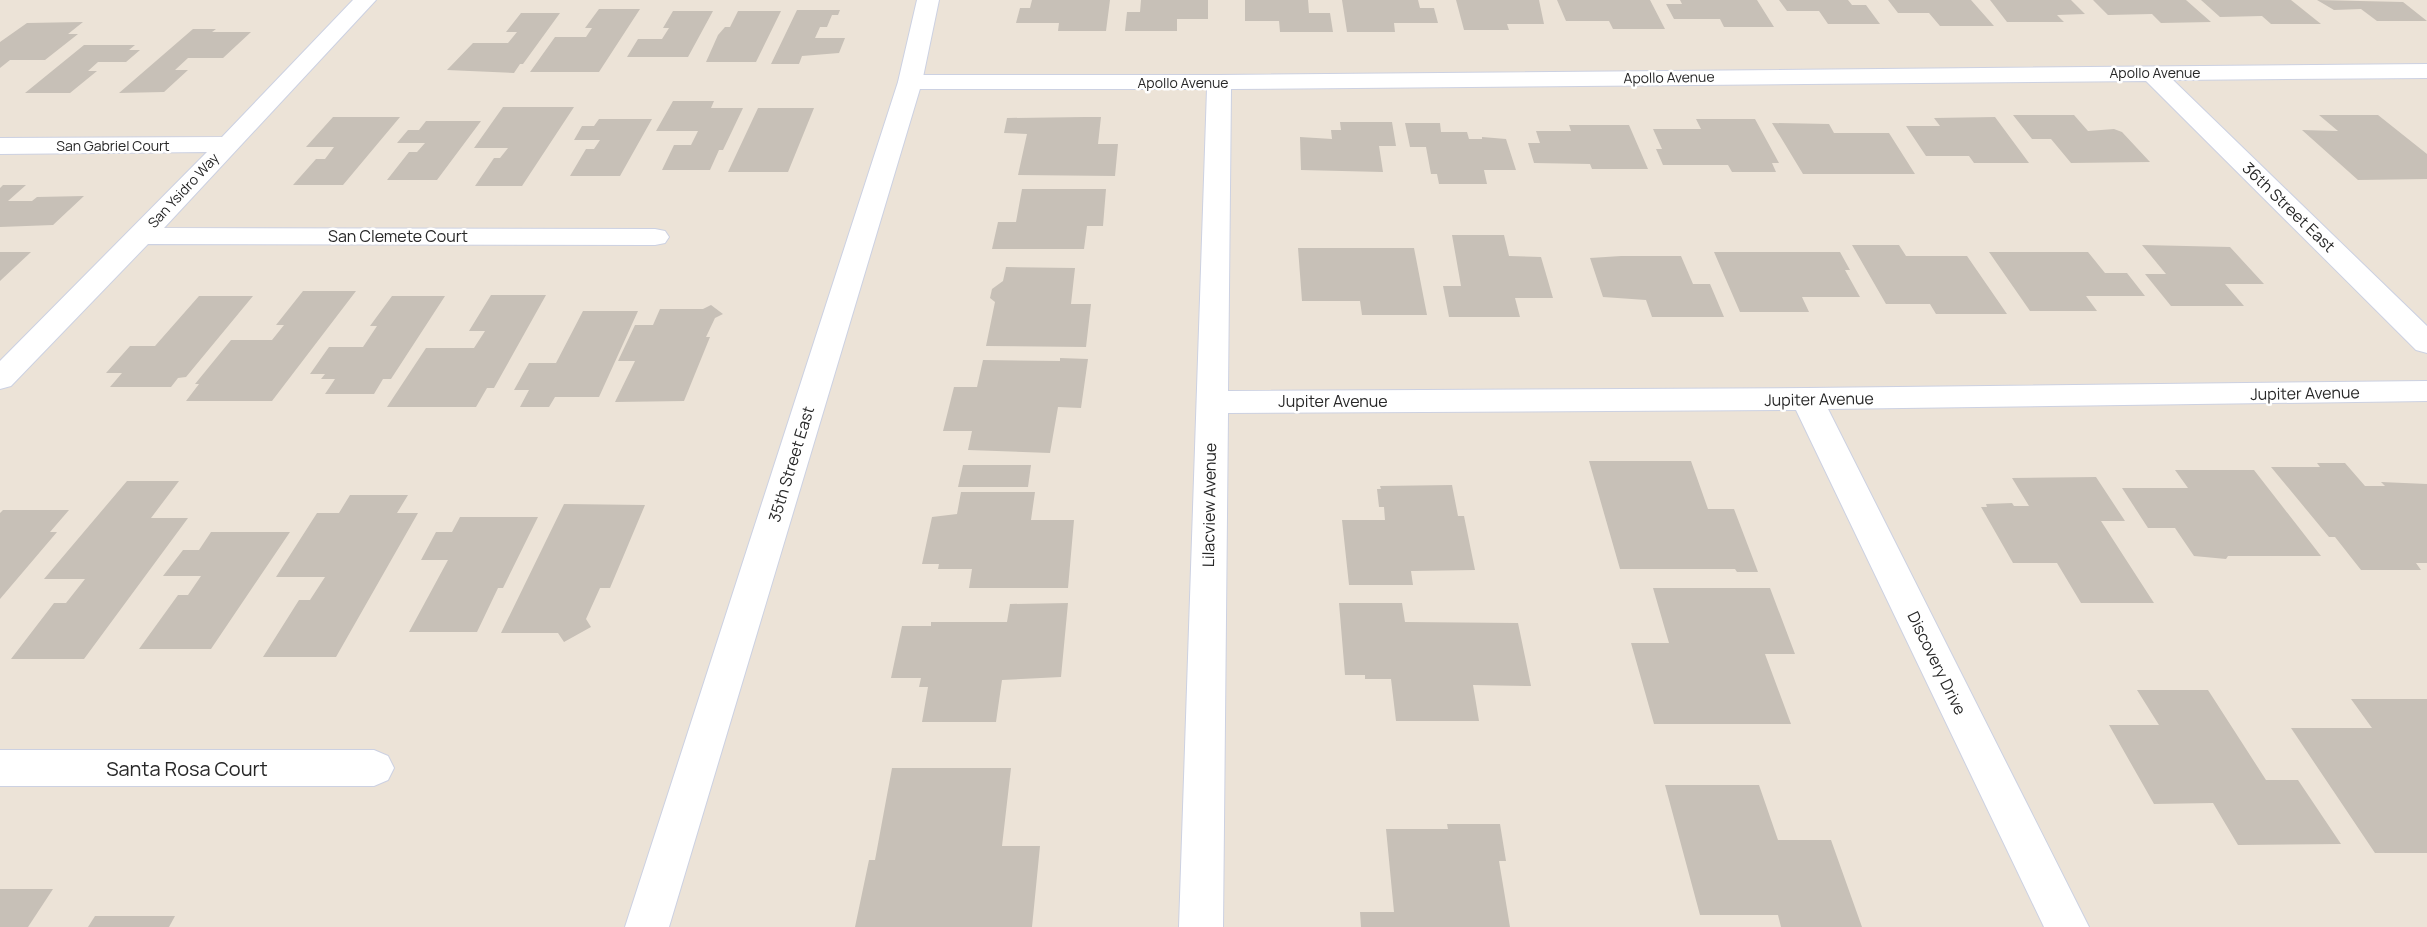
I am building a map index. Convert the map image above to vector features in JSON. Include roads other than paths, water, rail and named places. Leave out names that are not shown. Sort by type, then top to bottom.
[{"type":"street","name":"San Ysidro Way","points":[[0,379],[141,236],[225,144],[365,0]]},
{"type":"street","name":"35th Street East","points":[[647,927],[910,82],[928,0]]},
{"type":"street","name":"Apollo Avenue","points":[[910,82],[1219,82],[2427,71]]},
{"type":"street","name":"36th Street East","points":[[2151,72],[2427,343]]},
{"type":"street","name":"Lilacview Avenue","points":[[1201,927],[1219,82]]},
{"type":"street","name":"San Gabriel Court","points":[[0,146],[225,144]]},
{"type":"street","name":"San Clemete Court","points":[[141,236],[655,237]]},
{"type":"street","name":"Jupiter Avenue","points":[[1211,402],[1807,399],[2427,391]]},
{"type":"street","name":"Discovery Drive","points":[[1807,399],[2067,927]]},
{"type":"street","name":"Santa Rosa Court","points":[[0,768],[374,768]]}]
